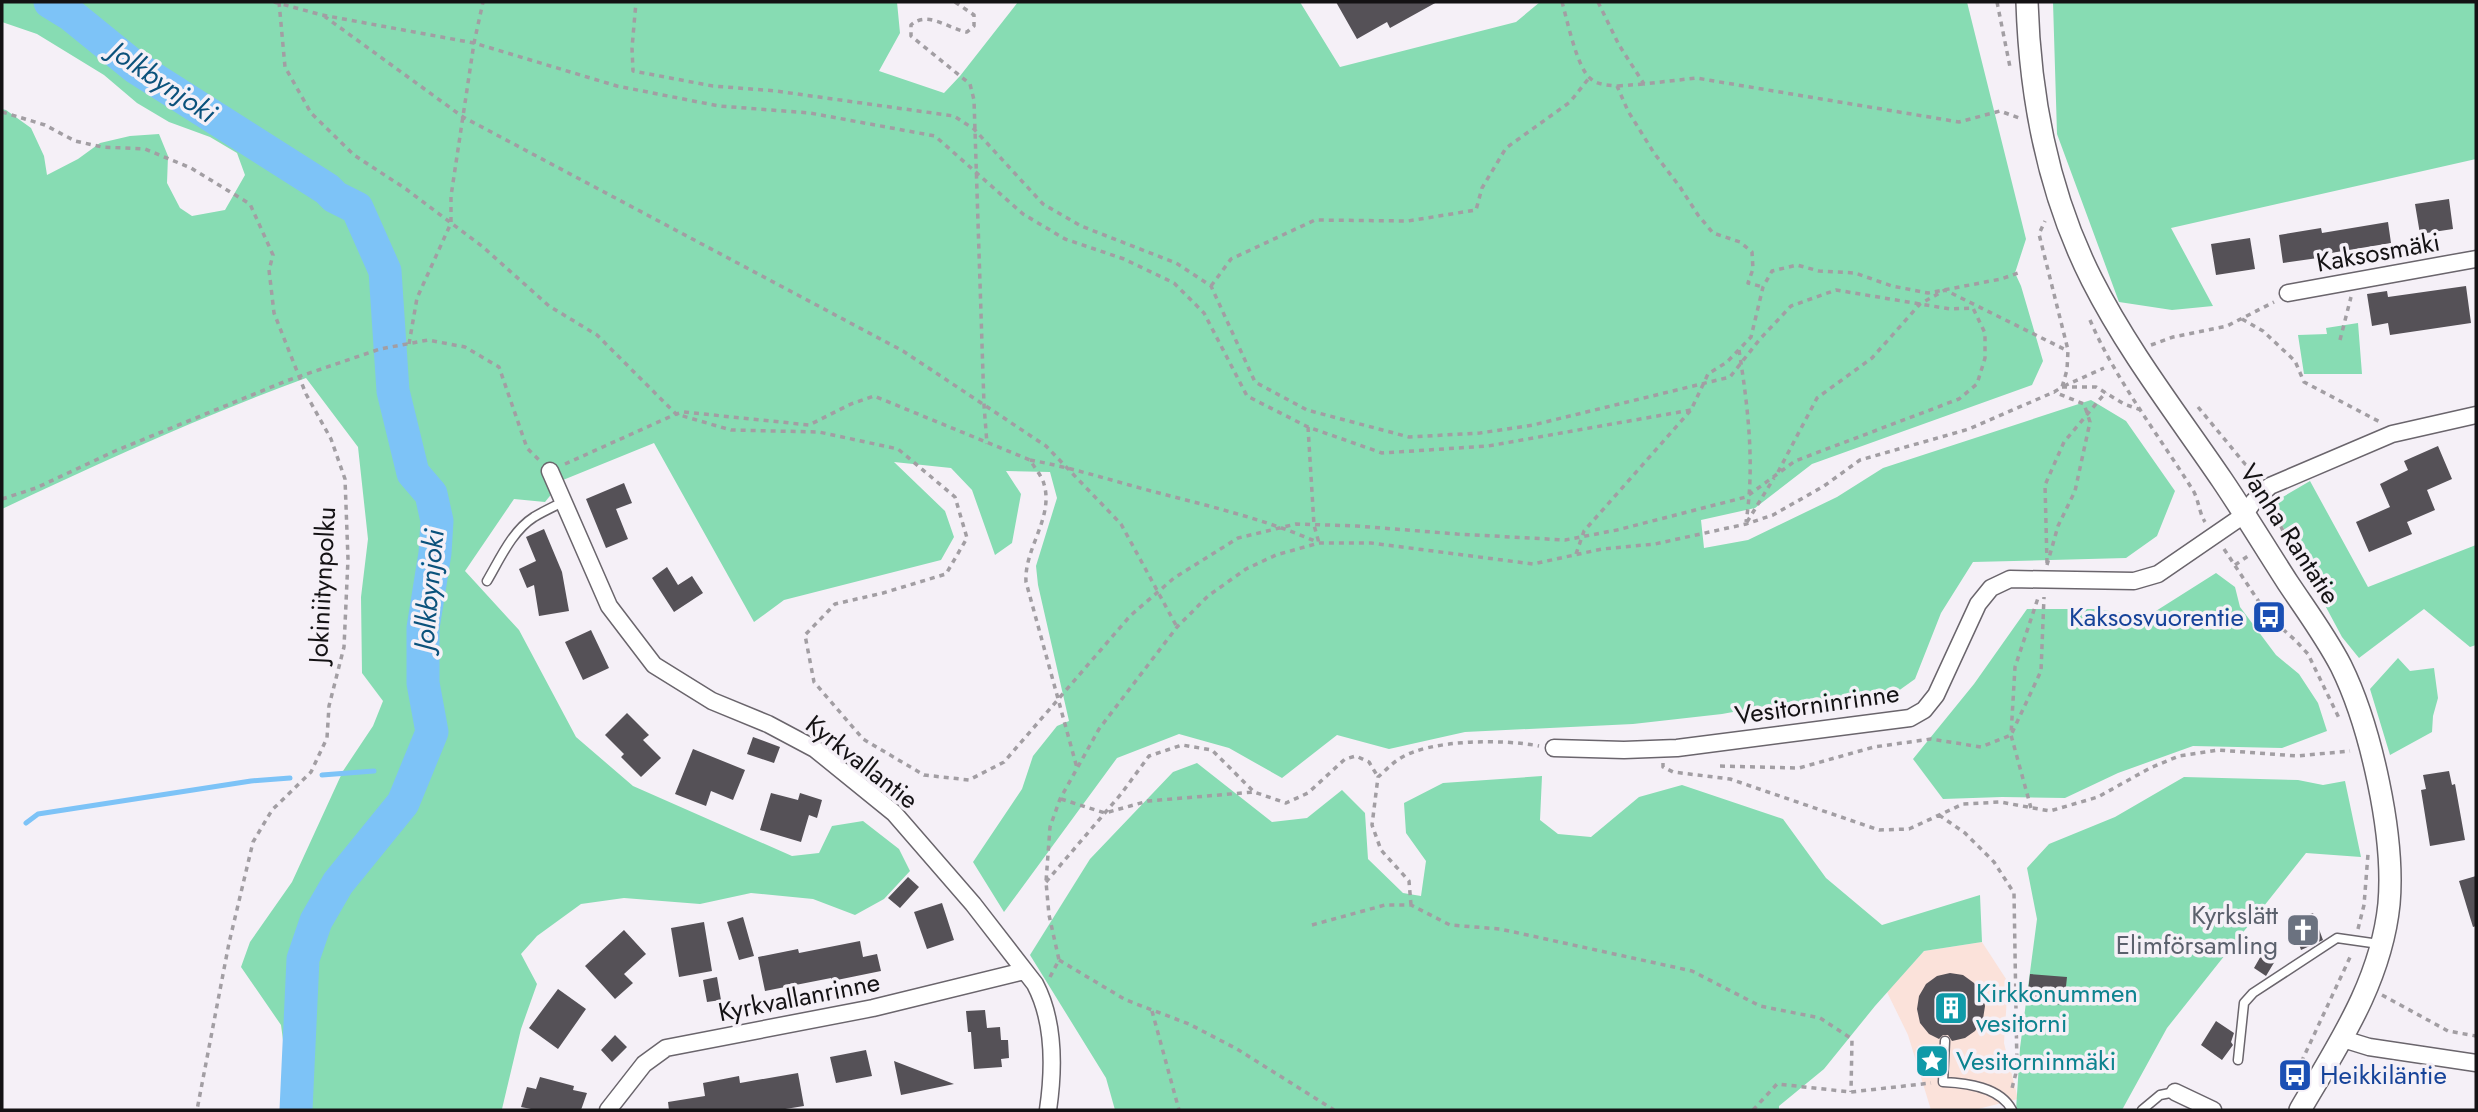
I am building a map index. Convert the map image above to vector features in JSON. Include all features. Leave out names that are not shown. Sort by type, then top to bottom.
[{"type":"main road","name":"Vanha Rantatie","points":[[2027,2],[2032,81],[2042,135],[2054,186],[2092,280],[2129,345],[2244,514],[2340,665],[2360,712],[2388,833],[2389,906],[2382,945],[2367,990],[2343,1039],[2300,1110]]},
{"type":"street","name":"Kaksosmäki","points":[[2288,293],[2476,258]]},
{"type":"street","points":[[2244,514],[2266,488],[2392,434],[2476,415]]},
{"type":"street","name":"Kyrkvallantie","points":[[550,471],[609,606],[653,665],[712,701],[768,724],[815,749],[894,813],[973,904],[1041,994],[1049,1021],[1051,1046],[1048,1110]]},
{"type":"street","name":"Vesitorninrinne","points":[[1554,748],[1662,748],[1910,718],[1924,710],[1936,695],[1978,604],[1991,588],[2010,579],[2045,574],[2134,581],[2158,574],[2244,514]]},
{"type":"street","name":"Kyrkvallanrinne","points":[[608,1110],[644,1064],[666,1048],[873,1008],[1024,971]]},
{"type":"street","points":[[2343,1039],[2369,1047],[2476,1063]]},
{"type":"street","points":[[2175,1092],[2213,1110]]},
{"type":"lane","points":[[487,581],[512,538],[521,528],[532,518],[565,501]]},
{"type":"lane","points":[[2238,1060],[2244,1003],[2252,993],[2337,938],[2382,945]]},
{"type":"lane","points":[[1945,1041],[1943,1082],[1969,1083],[1994,1094],[2010,1107]]},
{"type":"lane","points":[[2142,1110],[2160,1095],[2175,1092]]},
{"type":"path","points":[[636,2],[633,71],[713,86],[776,91],[954,116],[974,129],[1043,204],[1081,226],[1176,263],[1212,286],[1255,382],[1307,410],[1409,437],[1479,433],[1533,425],[1730,377],[1791,306],[1836,290],[1950,309],[1973,308],[1985,333],[1985,358],[1977,384],[1959,399],[1795,461],[1746,497],[1617,530],[1565,540],[1296,524],[1238,538],[1174,578],[1121,625],[1004,762],[969,780],[924,775],[863,739],[814,682],[805,635],[835,604],[946,574],[967,538],[955,497],[898,449],[820,432],[731,430],[676,414],[597,335],[549,306],[483,247],[406,189],[354,155],[311,113],[285,67],[277,2],[322,15],[474,43],[617,86],[719,106],[810,113],[935,136],[1023,214],[1065,239],[1124,259],[1174,283],[1204,313],[1247,396],[1308,427],[1382,453],[1488,446],[1691,411]]},
{"type":"path","points":[[409,344],[417,298],[451,223],[451,196],[474,43],[483,2]]},
{"type":"path","points":[[955,2],[974,15],[974,26],[967,32],[925,17],[917,19],[911,25],[911,36],[970,84],[974,100],[987,444]]},
{"type":"path","points":[[1562,2],[1575,51],[1588,78],[1601,84],[1617,86],[1696,78],[1959,122],[2000,111],[2021,119],[2018,106]]},
{"type":"path","points":[[1598,2],[1619,45],[1644,84]]},
{"type":"path","points":[[1997,2],[2010,67]]},
{"type":"path","points":[[322,15],[463,117],[903,351],[1046,446],[1121,524],[1177,627]]},
{"type":"path","points":[[1212,286],[1231,259],[1315,220],[1408,221],[1476,210],[1482,188],[1506,148],[1570,102],[1588,78]]},
{"type":"path","points":[[1617,86],[1628,111],[1654,153],[1681,187],[1698,215],[1713,233],[1740,242],[1752,252],[1753,270],[1748,283],[1763,287]]},
{"type":"path","name":"Jokiniitynpolku","points":[[2,111],[45,125],[75,141],[102,147],[145,149],[191,168],[250,204],[273,255],[269,270],[274,313],[306,394],[331,439],[345,479],[348,559],[344,647],[330,706],[327,738],[311,772],[272,810],[253,842],[229,943],[197,1110]]},
{"type":"path","points":[[2051,232],[2046,219],[2039,234],[2068,350],[2067,370],[2062,387]]},
{"type":"path","points":[[1576,554],[1584,531],[1691,411],[1708,374],[1751,337],[1763,287],[1772,271],[1797,265],[1819,271],[1855,273],[1892,286],[1928,293],[2001,279],[2021,272]]},
{"type":"path","points":[[2340,340],[2355,282]]},
{"type":"path","points":[[1945,290],[2068,350]]},
{"type":"path","points":[[1745,524],[1776,475],[1817,398],[1872,358],[1920,304],[1945,290]]},
{"type":"path","points":[[2151,345],[2173,337],[2227,326],[2288,293]]},
{"type":"path","points":[[2242,319],[2263,331],[2295,361],[2304,382],[2379,422],[2392,434]]},
{"type":"path","points":[[2090,320],[2141,410],[2196,496],[2200,514],[2269,617],[2308,654],[2343,728]]},
{"type":"path","points":[[2,499],[36,488],[116,451],[299,376],[380,349],[428,340],[465,347],[499,367],[527,448],[550,471],[684,412],[809,425],[874,396],[1030,460],[1067,467],[1283,527],[1319,543]]},
{"type":"path","points":[[1739,350],[1751,454],[1750,494],[1745,524]]},
{"type":"path","points":[[1041,994],[1059,960],[1049,915],[1046,882],[1050,827],[1060,799],[1099,729],[1177,627],[1208,596],[1246,569],[1276,555],[1319,543],[1371,543],[1533,564],[1602,549],[1655,544],[1745,524],[1773,515],[1824,486],[1860,460],[1969,429],[2104,368]]},
{"type":"path","points":[[2062,387],[2096,387],[2124,404],[2141,410]]},
{"type":"path","points":[[2031,808],[2011,735],[2011,726],[2015,667],[2045,574],[2045,485],[2064,442],[2106,392]]},
{"type":"path","points":[[2198,407],[2245,464]]},
{"type":"path","points":[[1308,427],[1314,525],[1319,543]]},
{"type":"path","points":[[1030,460],[1044,483],[1047,506],[1028,555],[1026,582],[1077,768]]},
{"type":"path","points":[[2045,574],[2058,568]]},
{"type":"path","points":[[1662,748],[1663,767],[1673,772],[1730,779],[1879,830],[1909,829],[1963,804],[2000,802],[2050,811],[2098,797],[2150,768],[2179,756],[2218,750],[2297,755],[2350,751],[2347,740]]},
{"type":"path","points":[[1378,777],[1400,758],[1426,748],[1515,741],[1554,748]]},
{"type":"path","points":[[1046,882],[1149,756],[1182,745],[1212,750],[1254,792]]},
{"type":"path","points":[[1060,799],[1105,813],[1147,801],[1254,792],[1286,803],[1308,793],[1345,759],[1356,756],[1369,762],[1378,777],[1372,825],[1381,850],[1409,881],[1411,905]]},
{"type":"path","points":[[1938,816],[1965,833],[1994,862],[2014,893],[2017,1069],[2010,1107]]},
{"type":"path","points":[[2290,1087],[2341,980],[2356,940],[2364,905],[2368,850]]},
{"type":"path","points":[[1312,925],[1385,905],[1411,905],[1450,925],[1500,929],[1692,971],[1760,1006],[1820,1018],[1852,1039],[1851,1093]]},
{"type":"path","points":[[1059,960],[1107,990],[1189,1024],[1237,1049],[1334,1110]]},
{"type":"path","points":[[2385,996],[2448,1031],[2476,1036]]},
{"type":"path","points":[[1152,1010],[1179,1110]]},
{"type":"path","points":[[1753,1110],[1777,1084],[1851,1093],[1943,1082]]},
{"type":"shaded area","points":[[1982,942],[2008,982],[2004,1043],[2018,1099],[1974,1110],[1931,1110],[1908,1035],[1887,992],[1924,951]]},
{"type":"green space","points":[[2,2],[897,2],[900,33],[879,71],[944,93],[1018,2],[1300,2],[1340,67],[1516,22],[1540,2],[1967,2],[2026,239],[2015,273],[2043,361],[2032,385],[1812,464],[1755,508],[1701,520],[1704,548],[1748,540],[1837,497],[1883,468],[2091,400],[2126,421],[2175,491],[2157,536],[2126,558],[1973,562],[1941,613],[1915,679],[1894,694],[1783,703],[1722,714],[1633,724],[1465,732],[1389,749],[1337,735],[1282,778],[1229,748],[1179,734],[1117,758],[1004,912],[973,862],[1022,789],[1033,756],[1057,726],[1069,721],[1036,566],[1057,498],[1050,472],[1006,471],[1021,494],[1012,543],[995,555],[972,490],[951,468],[894,462],[945,511],[954,537],[941,560],[784,600],[754,622],[654,443],[563,480],[545,502],[514,499],[465,571],[519,630],[576,737],[633,786],[792,856],[819,853],[832,826],[863,821],[899,849],[910,871],[884,899],[855,915],[813,899],[751,893],[700,904],[624,898],[581,904],[537,936],[521,954],[537,984],[521,1029],[502,1109],[505,1110],[287,1110],[287,1070],[281,1025],[241,967],[250,942],[292,882],[343,771],[373,726],[383,701],[362,673],[361,597],[368,539],[358,447],[306,378],[152,440],[2,509],[2,109],[31,128],[44,156],[47,175],[78,159],[100,143],[130,136],[159,134],[168,156],[167,183],[180,208],[192,216],[225,210],[245,175],[237,153],[210,137],[169,122],[137,103],[104,75],[37,34],[2,22]]},
{"type":"green space","points":[[2053,2],[2476,2],[2476,159],[2171,228],[2213,306],[2172,310],[2119,302],[2057,134]]},
{"type":"green space","points":[[2358,323],[2362,374],[2304,374],[2298,335],[2327,334],[2326,328]]},
{"type":"green space","points":[[2310,481],[2368,587],[2476,545],[2476,645],[2470,647],[2424,609],[2359,658],[2342,637],[2275,512],[2276,501]]},
{"type":"green space","points":[[2216,573],[2235,587],[2240,607],[2276,655],[2299,674],[2318,703],[2327,731],[2282,748],[2193,746],[2118,773],[2065,798],[1943,799],[1913,759],[1974,684],[2027,609],[2094,609],[2148,616]]},
{"type":"green space","points":[[2398,658],[2410,671],[2434,668],[2438,698],[2432,732],[2390,755],[2370,689]]},
{"type":"green space","points":[[1197,763],[1272,822],[1307,818],[1342,790],[1365,813],[1368,859],[1403,893],[1421,896],[1426,861],[1406,833],[1404,803],[1443,783],[1542,776],[1540,820],[1558,834],[1591,837],[1639,797],[1682,785],[1783,819],[1826,878],[1882,925],[1980,895],[1982,942],[1924,951],[1824,1069],[1779,1106],[1779,1110],[1115,1110],[1106,1078],[1030,955],[1090,859],[1173,772]]},
{"type":"green space","points":[[2184,777],[2298,780],[2323,785],[2345,781],[2361,857],[2306,853],[2167,1028],[2122,1110],[2016,1110],[2020,1048],[2037,919],[2027,868],[2049,844],[2115,817]]},
{"type":"building","points":[[1336,2],[1437,2],[1390,28],[1387,22],[1357,39]]},
{"type":"building","points":[[2449,199],[2453,229],[2420,234],[2415,204]]},
{"type":"building","points":[[2388,222],[2391,243],[2283,263],[2279,235],[2321,228],[2322,233]]},
{"type":"building","points":[[2250,238],[2255,269],[2216,275],[2211,244]]},
{"type":"building","points":[[2466,286],[2471,323],[2390,335],[2388,323],[2372,326],[2367,294],[2387,291],[2388,297]]},
{"type":"building","points":[[2438,446],[2452,479],[2427,490],[2435,510],[2407,522],[2412,534],[2369,552],[2356,522],[2390,507],[2380,484],[2408,470],[2404,461]]},
{"type":"building","points":[[624,483],[632,503],[616,509],[628,539],[606,548],[586,499]]},
{"type":"building","points":[[544,529],[562,572],[569,611],[539,616],[534,585],[527,588],[519,569],[536,561],[526,537]]},
{"type":"building","points":[[667,567],[678,585],[692,576],[703,593],[674,612],[652,578]]},
{"type":"building","points":[[591,630],[609,668],[583,680],[565,642]]},
{"type":"building","points":[[627,713],[649,735],[643,740],[661,758],[641,777],[621,757],[624,754],[605,735]]},
{"type":"building","points":[[753,737],[780,747],[774,763],[747,754]]},
{"type":"building","points":[[693,749],[745,770],[733,800],[711,791],[706,806],[675,794]]},
{"type":"building","points":[[2449,771],[2452,785],[2455,784],[2465,840],[2430,846],[2421,790],[2426,789],[2423,775]]},
{"type":"building","points":[[771,793],[798,800],[800,793],[822,800],[817,818],[809,815],[801,842],[760,830]]},
{"type":"building","points":[[2476,876],[2476,926],[2473,927],[2459,881]]},
{"type":"building","points":[[908,877],[919,887],[900,908],[888,898]]},
{"type":"building","points":[[942,903],[954,940],[927,949],[914,912]]},
{"type":"building","name":"Kyrkslätt Elimförsamling","points":[[2313,913],[2323,940],[2301,950],[2291,921]]},
{"type":"building","points":[[743,917],[754,956],[739,960],[727,922]]},
{"type":"building","points":[[704,922],[712,971],[679,977],[671,928]]},
{"type":"building","points":[[624,930],[646,954],[624,974],[633,983],[615,999],[585,966]]},
{"type":"building","points":[[860,941],[863,957],[877,954],[881,971],[765,991],[758,957],[798,949],[799,953]]},
{"type":"building","points":[[2262,954],[2275,961],[2266,976],[2254,968]]},
{"type":"building","name":"Kirkkonummen vesitorni","points":[[1950,973],[1963,975],[1974,983],[1982,993],[1985,1006],[1983,1019],[1975,1031],[1965,1038],[1952,1041],[1948,1035],[1939,1039],[1929,1034],[1920,1023],[1917,1009],[1919,996],[1926,984],[1937,976]]},
{"type":"building","points":[[2030,974],[2067,977],[2064,1005],[2027,1001]]},
{"type":"building","points":[[717,977],[721,1000],[707,1002],[703,980]]},
{"type":"building","points":[[558,989],[586,1009],[558,1049],[529,1028]]},
{"type":"building","points":[[985,1010],[987,1028],[1000,1027],[1001,1040],[1008,1040],[1009,1058],[1001,1059],[1002,1067],[974,1069],[966,1011]]},
{"type":"building","points":[[2216,1021],[2234,1033],[2231,1042],[2233,1045],[2222,1060],[2201,1045]]},
{"type":"building","points":[[615,1035],[627,1047],[612,1062],[601,1050]]},
{"type":"building","points":[[866,1050],[872,1076],[836,1083],[830,1057]]},
{"type":"building","points":[[894,1061],[954,1084],[901,1095]]},
{"type":"building","points":[[798,1073],[804,1106],[779,1110],[669,1110],[668,1102],[705,1096],[703,1083],[739,1076],[740,1083]]},
{"type":"building","points":[[540,1077],[574,1086],[573,1090],[587,1093],[581,1110],[536,1110],[521,1107],[527,1087],[536,1089]]},
{"type":"waterway","name":"Jolkbynjoki","points":[[50,2],[71,15],[135,67],[327,189],[335,197],[357,208],[385,271],[393,391],[413,473],[431,494],[437,521],[435,553],[423,628],[423,683],[432,732],[403,803],[338,883],[316,921],[303,959],[296,1110]]},
{"type":"waterway","points":[[71,15],[76,2]]},
{"type":"waterway","points":[[322,775],[374,771]]},
{"type":"waterway","points":[[26,823],[38,814],[251,781],[290,778]]},
{"type":"place","name":"Kaksosvuorentie","points":[[2269,617]]},
{"type":"place","name":"Kyrkslätt Elimförsamling","points":[[2303,930]]},
{"type":"place","name":"Kirkkonummen vesitorni","points":[[1951,1008]]},
{"type":"place","name":"Vesitorninmäki","points":[[1932,1061]]},
{"type":"place","name":"Heikkiläntie","points":[[2295,1075]]}]
